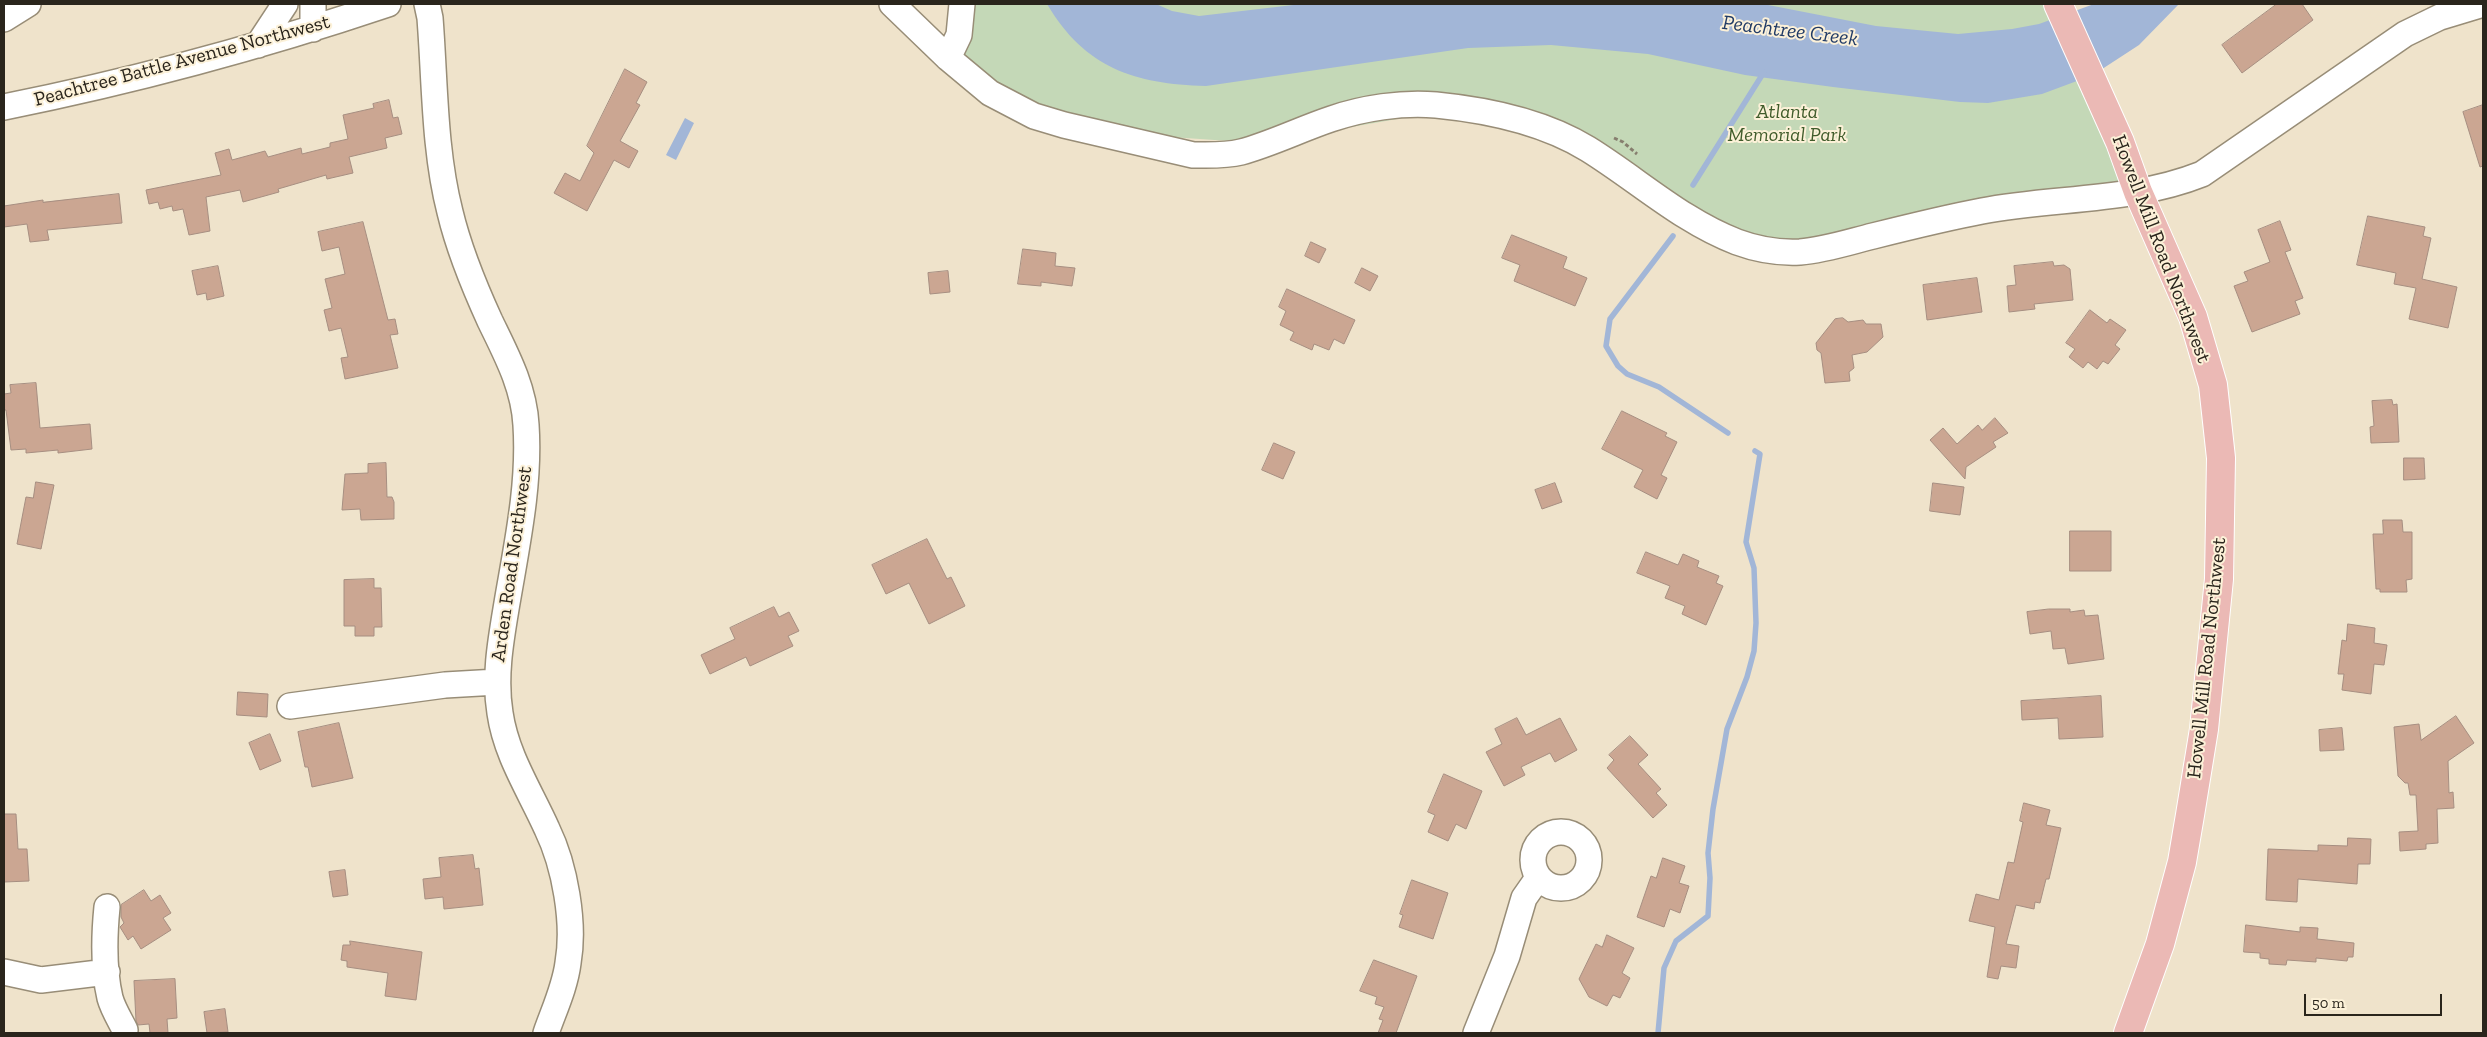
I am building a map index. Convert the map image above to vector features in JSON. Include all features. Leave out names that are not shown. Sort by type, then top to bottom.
[{"type":"main road","name":"Howell Mill Road Northwest","points":[[2058,4],[2120,142],[2138,192],[2193,318],[2204,351],[2217,412],[2221,458],[2219,579],[2204,729],[2182,862],[2160,944],[2128,1033]]},
{"type":"street","points":[[4,19],[28,4]]},
{"type":"street","points":[[258,44],[284,4]]},
{"type":"street","points":[[295,4],[313,29]]},
{"type":"street","points":[[313,4],[313,29]]},
{"type":"street","name":"Peachtree Battle Avenue Northwest","points":[[4,107],[258,44],[313,29],[388,4]]},
{"type":"street","name":"Arden Road Northwest","points":[[427,4],[430,18],[441,161],[450,212],[470,276],[515,374],[526,422],[527,454],[522,513],[499,649],[497,682],[504,734],[511,755],[557,854],[568,911],[571,938],[568,964],[546,1033]]},
{"type":"street","points":[[892,4],[948,58],[990,93],[1034,116],[1064,125],[1193,155],[1215,156],[1241,152],[1333,118],[1377,108],[1433,105],[1488,113],[1570,139],[1699,224],[1739,243],[1774,251],[1799,252],[1825,249],[1933,220],[1986,210],[2138,192],[2174,185],[2202,174],[2405,34],[2440,17],[2483,4]]},
{"type":"street","points":[[948,58],[958,35],[962,4]]},
{"type":"street","points":[[290,706],[445,685],[497,682]]},
{"type":"street","points":[[1476,1033],[1507,956],[1524,898],[1538,878]]},
{"type":"street","points":[[107,907],[104,940],[106,972],[110,999],[125,1030]]},
{"type":"street","points":[[4,972],[41,980],[106,972]]},
{"type":"green space","name":"Atlanta Memorial Park","points":[[967,4],[2051,4],[2136,206],[1766,246],[1562,147],[1449,110],[1259,143],[1052,129],[959,54]]},
{"type":"water","name":"Peachtree Creek","points":[[1047,4],[1156,4],[1172,11],[1199,16],[1302,4],[1763,4],[1876,26],[1958,34],[2012,29],[2039,24],[2094,4],[2179,4],[2139,45],[2093,75],[2042,94],[1988,103],[1960,102],[1833,87],[1745,75],[1648,54],[1551,45],[1468,48],[1206,86],[1180,85],[1134,76],[1095,58],[1078,44],[1062,26]]},
{"type":"water","points":[[685,118],[694,123],[676,160],[666,155]]},
{"type":"building","points":[[2277,4],[2302,4],[2313,20],[2242,73],[2222,45]]},
{"type":"building","points":[[625,69],[647,82],[636,103],[640,105],[620,141],[638,151],[629,168],[614,160],[587,211],[554,193],[565,173],[580,181],[594,153],[587,146]]},
{"type":"building","points":[[389,100],[393,118],[398,117],[402,134],[385,138],[387,148],[349,157],[353,173],[327,179],[326,175],[278,189],[279,192],[243,202],[240,190],[206,197],[210,231],[189,235],[183,209],[173,211],[172,206],[160,209],[158,202],[149,204],[146,190],[221,175],[215,153],[229,149],[232,160],[265,151],[268,157],[301,148],[302,154],[330,147],[330,143],[348,139],[343,115],[374,108],[373,104]]},
{"type":"building","points":[[2483,105],[2483,166],[2480,167],[2463,112]]},
{"type":"building","points":[[119,194],[122,223],[47,230],[49,240],[30,242],[27,224],[4,227],[4,206],[43,200],[43,202]]},
{"type":"building","points":[[2368,216],[2425,227],[2423,236],[2431,238],[2422,279],[2457,287],[2448,328],[2409,319],[2416,288],[2394,284],[2396,273],[2357,265]]},
{"type":"building","points":[[2280,221],[2291,250],[2285,252],[2303,298],[2295,301],[2300,314],[2252,332],[2234,286],[2248,281],[2244,272],[2270,262],[2258,230]]},
{"type":"building","points":[[363,222],[388,320],[395,319],[398,334],[390,335],[398,368],[345,379],[341,358],[348,357],[341,328],[329,331],[324,310],[332,308],[325,279],[345,274],[339,247],[322,251],[318,232]]},
{"type":"building","points":[[1512,235],[1567,257],[1563,268],[1587,278],[1575,306],[1514,281],[1520,265],[1502,258]]},
{"type":"building","points":[[1311,242],[1326,249],[1319,263],[1305,256]]},
{"type":"building","points":[[1023,249],[1056,253],[1055,266],[1075,268],[1072,286],[1041,282],[1041,286],[1018,284]]},
{"type":"building","points":[[2053,262],[2054,266],[2064,265],[2070,269],[2073,300],[2034,304],[2035,309],[2009,312],[2007,286],[2016,285],[2014,266]]},
{"type":"building","points":[[218,266],[224,296],[207,300],[206,293],[197,295],[192,271]]},
{"type":"building","points":[[1362,268],[1378,276],[1370,291],[1355,283]]},
{"type":"building","points":[[948,271],[950,292],[930,294],[928,273]]},
{"type":"building","points":[[1977,278],[1982,312],[1927,320],[1923,285]]},
{"type":"building","points":[[1287,289],[1355,320],[1344,344],[1334,339],[1329,350],[1314,344],[1312,350],[1290,340],[1294,332],[1280,325],[1286,311],[1279,307]]},
{"type":"building","points":[[2090,310],[2107,323],[2110,319],[2126,330],[2115,345],[2120,349],[2108,364],[2103,361],[2097,369],[2088,362],[2083,368],[2069,357],[2075,349],[2066,343]]},
{"type":"building","points":[[1843,318],[1848,322],[1863,320],[1866,324],[1881,324],[1883,337],[1867,352],[1852,355],[1854,368],[1849,372],[1850,381],[1825,383],[1821,353],[1817,350],[1816,343],[1835,319]]},
{"type":"building","points":[[36,383],[40,428],[90,424],[92,449],[58,453],[58,450],[26,453],[26,449],[11,450],[6,410],[4,410],[4,394],[11,393],[10,385]]},
{"type":"building","points":[[2392,400],[2393,405],[2397,404],[2399,442],[2371,443],[2370,427],[2374,426],[2372,401]]},
{"type":"building","points":[[1622,411],[1667,433],[1665,436],[1677,442],[1661,475],[1667,478],[1657,499],[1634,487],[1643,470],[1602,449]]},
{"type":"building","points":[[1995,418],[2008,433],[1993,442],[1996,447],[1966,467],[1965,479],[1930,440],[1943,428],[1957,444],[1978,425],[1982,430]]},
{"type":"building","points":[[1274,443],[1295,452],[1283,479],[1262,470]]},
{"type":"building","points":[[2404,458],[2424,458],[2425,479],[2404,480]]},
{"type":"building","points":[[386,463],[387,497],[392,497],[394,502],[394,519],[361,520],[360,509],[342,510],[345,474],[368,473],[368,464]]},
{"type":"building","points":[[36,482],[54,485],[41,549],[17,544],[26,497],[33,498]]},
{"type":"building","points":[[1555,483],[1562,502],[1542,509],[1535,490]]},
{"type":"building","points":[[1933,483],[1964,487],[1960,515],[1930,511]]},
{"type":"building","points":[[2383,520],[2402,520],[2403,532],[2412,532],[2412,579],[2406,580],[2407,592],[2380,592],[2380,589],[2376,589],[2373,534],[2383,534]]},
{"type":"building","points":[[2070,531],[2111,531],[2111,571],[2070,571]]},
{"type":"building","points":[[927,539],[947,579],[951,577],[965,606],[929,624],[909,583],[886,594],[872,565]]},
{"type":"building","points":[[1646,552],[1678,565],[1683,554],[1699,561],[1697,567],[1719,576],[1716,583],[1723,586],[1706,625],[1682,614],[1685,606],[1665,598],[1670,586],[1637,573]]},
{"type":"building","points":[[374,579],[374,588],[381,588],[382,627],[374,627],[374,636],[355,636],[355,626],[344,626],[344,580]]},
{"type":"building","points":[[774,607],[779,617],[789,612],[799,631],[788,636],[793,646],[750,666],[746,657],[710,674],[701,655],[735,639],[730,628]]},
{"type":"building","points":[[2070,609],[2070,612],[2084,610],[2085,616],[2098,615],[2104,659],[2068,664],[2065,648],[2053,649],[2051,631],[2030,634],[2027,612]]},
{"type":"building","points":[[2348,624],[2375,628],[2374,643],[2387,645],[2384,665],[2374,664],[2371,694],[2342,690],[2344,674],[2338,674],[2342,640],[2346,641]]},
{"type":"building","points":[[238,692],[268,694],[267,717],[237,715]]},
{"type":"building","points":[[2101,696],[2103,737],[2059,739],[2058,718],[2022,720],[2021,701]]},
{"type":"building","points":[[2456,716],[2474,743],[2448,761],[2449,793],[2453,792],[2454,808],[2437,809],[2438,843],[2426,844],[2426,849],[2400,851],[2399,832],[2418,831],[2416,795],[2410,795],[2408,783],[2405,783],[2398,776],[2394,727],[2419,724],[2421,740]]},
{"type":"building","points":[[1517,718],[1526,735],[1560,718],[1577,750],[1555,762],[1550,753],[1521,767],[1525,775],[1504,786],[1486,752],[1502,744],[1495,729]]},
{"type":"building","points":[[339,723],[353,778],[312,787],[308,767],[305,767],[298,732]]},
{"type":"building","points":[[2342,728],[2344,750],[2320,751],[2319,730]]},
{"type":"building","points":[[270,734],[281,761],[260,770],[249,743]]},
{"type":"building","points":[[1630,736],[1648,755],[1638,764],[1661,789],[1656,793],[1667,805],[1653,818],[1607,768],[1614,760],[1609,755]]},
{"type":"building","points":[[1444,774],[1482,791],[1466,829],[1456,824],[1448,841],[1428,832],[1435,815],[1428,812]]},
{"type":"building","points":[[2024,803],[2050,810],[2046,825],[2061,828],[2049,879],[2046,879],[2040,903],[2035,902],[2034,909],[2016,905],[2006,944],[2019,946],[2016,968],[2001,966],[1998,979],[1987,977],[1995,927],[1969,921],[1976,894],[1999,900],[2008,862],[2014,863],[2023,822],[2020,821]]},
{"type":"building","points":[[4,814],[16,814],[18,849],[27,849],[29,881],[4,882]]},
{"type":"building","points":[[2348,838],[2371,839],[2370,864],[2358,864],[2357,884],[2298,879],[2297,902],[2266,900],[2268,849],[2318,851],[2318,845],[2347,846]]},
{"type":"building","points":[[473,855],[475,869],[479,868],[483,905],[444,909],[443,897],[425,899],[423,879],[441,877],[439,858]]},
{"type":"building","points":[[1663,858],[1685,866],[1679,883],[1689,886],[1680,913],[1670,909],[1664,927],[1637,917],[1651,876],[1656,878]]},
{"type":"building","points":[[345,870],[348,895],[333,897],[329,872]]},
{"type":"building","points":[[1412,880],[1448,893],[1433,939],[1399,927],[1403,915],[1400,914]]},
{"type":"building","points":[[144,890],[151,901],[160,895],[171,913],[163,918],[171,930],[141,949],[133,936],[128,940],[120,927],[124,923],[121,917],[121,905]]},
{"type":"building","points":[[2246,925],[2300,932],[2300,927],[2318,928],[2317,939],[2354,943],[2353,957],[2348,957],[2347,961],[2316,958],[2316,962],[2287,960],[2286,965],[2269,964],[2269,959],[2260,958],[2260,953],[2244,952]]},
{"type":"building","points":[[1607,935],[1634,948],[1622,973],[1630,978],[1620,998],[1613,995],[1607,1006],[1589,997],[1579,979],[1596,944],[1602,947]]},
{"type":"building","points":[[350,941],[422,952],[416,1000],[385,996],[388,973],[347,967],[347,961],[341,960],[343,945],[350,945]]},
{"type":"building","points":[[1374,960],[1417,976],[1396,1033],[1378,1033],[1383,1020],[1379,1019],[1384,1007],[1375,1004],[1377,997],[1360,991]]},
{"type":"building","points":[[175,979],[177,1018],[167,1019],[168,1033],[150,1033],[149,1024],[138,1025],[136,1021],[134,981]]},
{"type":"building","points":[[225,1009],[228,1032],[207,1033],[204,1012]]},
{"type":"waterway","points":[[1693,185],[1764,72]]},
{"type":"waterway","points":[[1673,236],[1610,319],[1606,346],[1618,366],[1627,374],[1659,387],[1728,433]]},
{"type":"waterway","points":[[1658,1033],[1664,968],[1676,941],[1708,916],[1710,878],[1708,853],[1713,809],[1727,729],[1747,677],[1754,651],[1756,623],[1754,568],[1746,542],[1760,454],[1755,451]]}]
